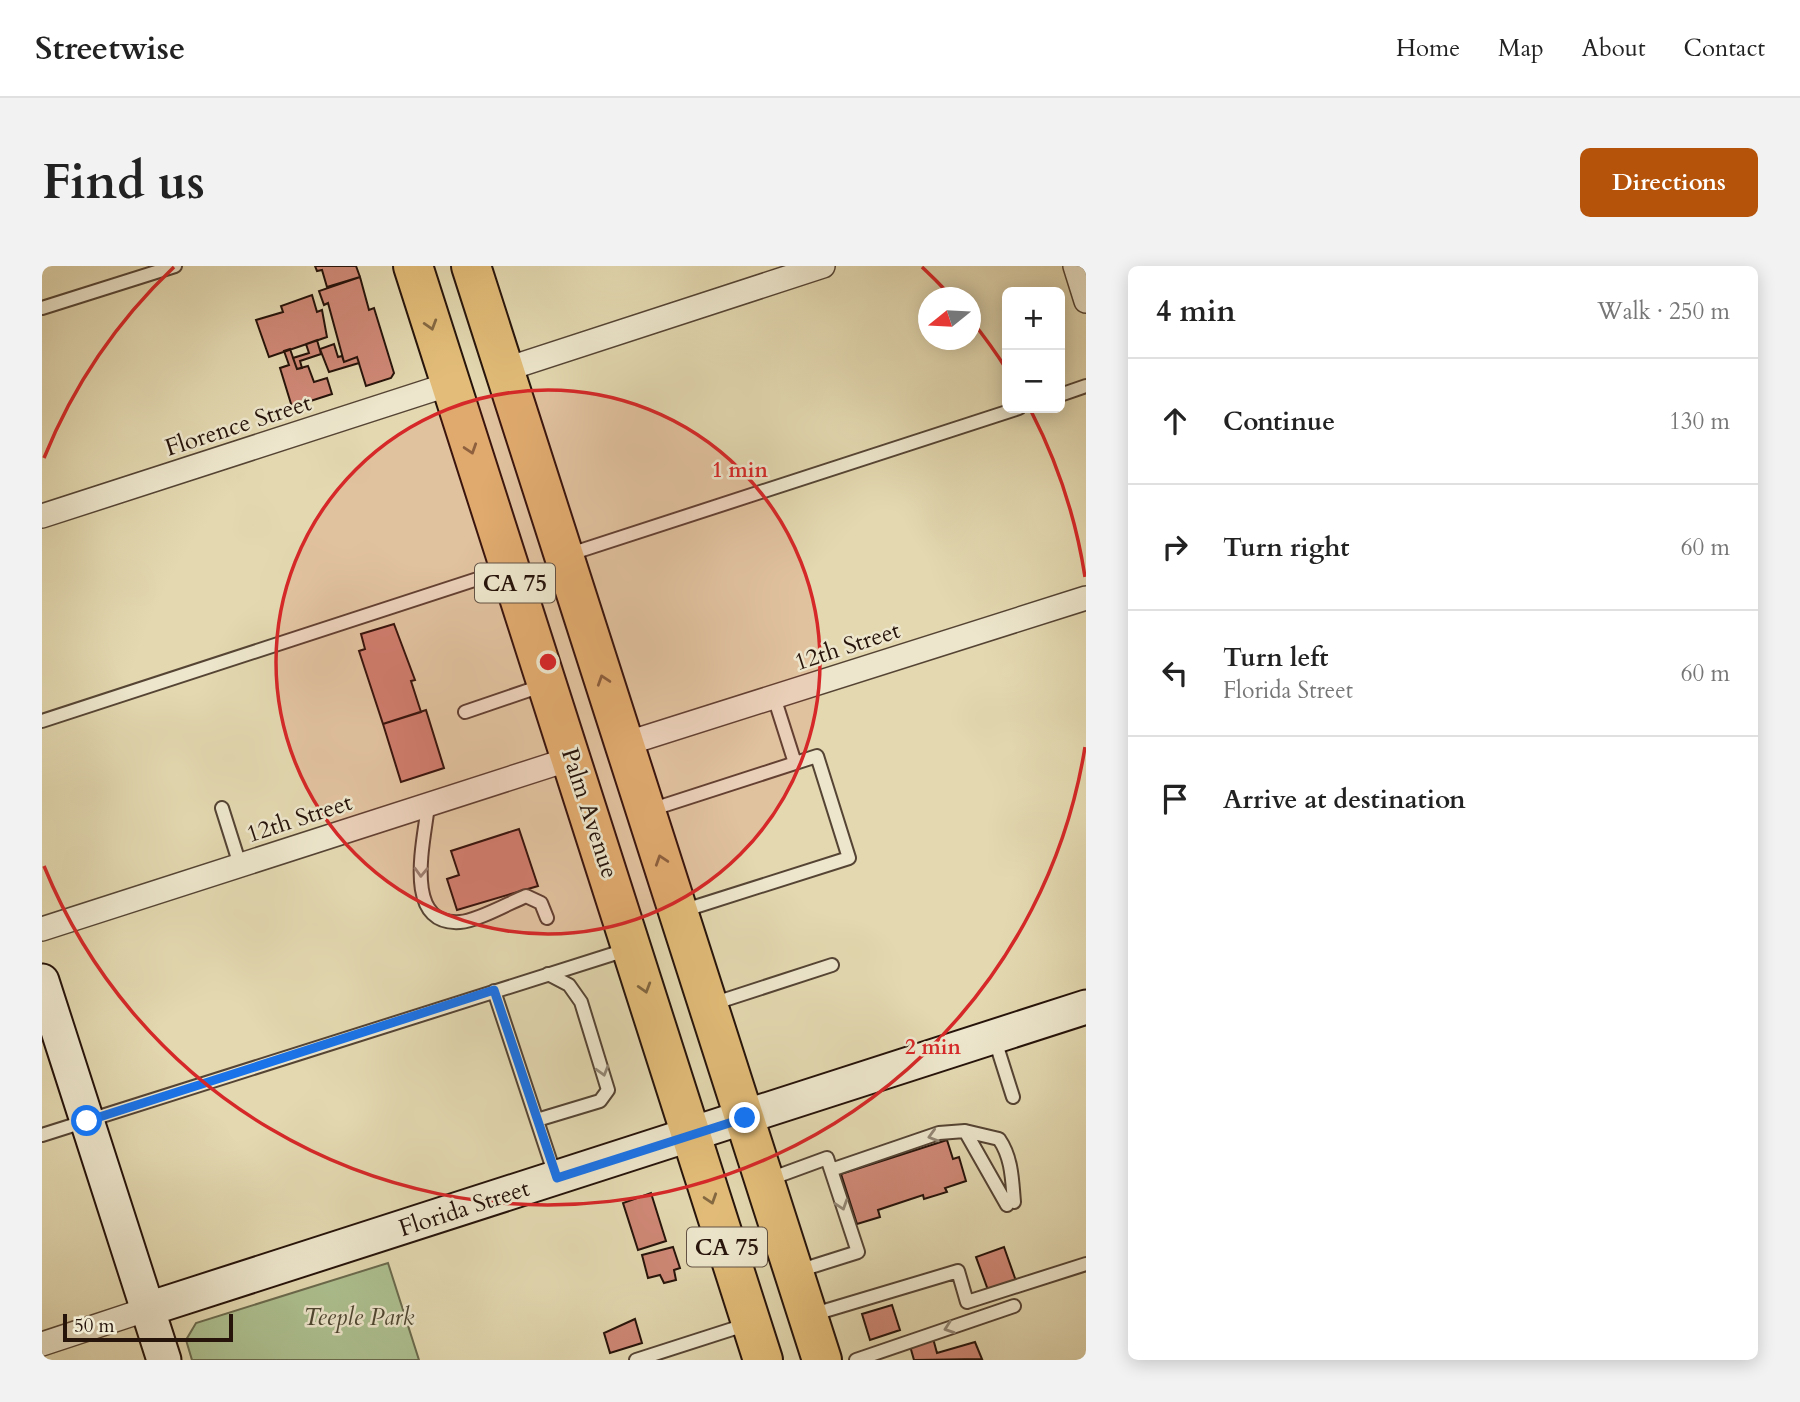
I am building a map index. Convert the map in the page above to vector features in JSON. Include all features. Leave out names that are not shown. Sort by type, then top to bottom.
[{"type":"highway","name":"Palm Avenue","points":[[413,266],[764,1360]]},
{"type":"highway","name":"CA 75","points":[[471,266],[822,1360]]},
{"type":"highway","points":[[510,568],[535,594],[579,705],[599,732],[625,744]]},
{"type":"street","points":[[504,370],[823,266]]},
{"type":"street","points":[[1075,266],[1086,301]]},
{"type":"street","name":"Florence Street","points":[[42,516],[450,384]]},
{"type":"street","name":"12th Street","points":[[625,744],[1086,598]]},
{"type":"street","name":"12th Street","points":[[42,929],[573,758]]},
{"type":"street","points":[[42,981],[164,1360]]},
{"type":"street","name":"Florida Street","points":[[42,1344],[1086,1007]]},
{"type":"lane","points":[[42,308],[175,266]]},
{"type":"lane","points":[[1065,393],[1086,386]]},
{"type":"lane","points":[[564,556],[1004,413]]},
{"type":"lane","points":[[42,721],[510,568]]},
{"type":"lane","points":[[465,712],[548,683]]},
{"type":"lane","points":[[774,697],[795,763]]},
{"type":"lane","points":[[646,811],[817,756],[849,858],[679,912]]},
{"type":"lane","points":[[428,805],[419,876],[430,911],[442,919],[461,922],[526,896],[541,903],[547,918]]},
{"type":"lane","points":[[222,808],[240,865]]},
{"type":"lane","points":[[42,1135],[632,948]]},
{"type":"lane","points":[[709,1005],[832,965]]},
{"type":"lane","points":[[537,1120],[600,1101],[608,1090],[581,1002],[569,985],[548,974]]},
{"type":"lane","points":[[494,990],[557,1178]]},
{"type":"lane","points":[[994,1037],[1013,1097]]},
{"type":"lane","points":[[765,1181],[939,1133],[965,1131],[999,1139],[1003,1144],[1012,1170],[1010,1203],[965,1131]]},
{"type":"lane","points":[[794,1272],[858,1252],[829,1164]]},
{"type":"lane","points":[[808,1316],[958,1271],[967,1302],[1086,1264]]},
{"type":"lane","points":[[856,1360],[1014,1306]]},
{"type":"lane","points":[[636,1360],[751,1323]]},
{"type":"green space","name":"Teeple Park","points":[[388,1263],[419,1360],[192,1360],[186,1340],[196,1323]]},
{"type":"building","points":[[315,266],[356,266],[360,277],[327,287],[322,270],[317,271]]},
{"type":"building","points":[[360,277],[369,310],[374,308],[394,373],[391,378],[366,386],[357,357],[344,362],[328,303],[324,305],[319,291]]},
{"type":"building","points":[[312,295],[317,312],[322,310],[327,337],[269,357],[256,320],[283,312],[281,306]]},
{"type":"building","points":[[317,340],[321,354],[300,361],[302,368],[297,369],[293,358],[309,353],[306,344]]},
{"type":"building","points":[[334,344],[338,357],[342,356],[344,362],[357,357],[359,363],[329,372],[320,349]]},
{"type":"building","points":[[290,349],[297,369],[308,366],[314,382],[327,378],[332,394],[292,407],[280,368],[289,365],[284,351]]},
{"type":"building","points":[[394,624],[415,680],[411,681],[421,712],[383,724],[359,651],[365,649],[361,634]]},
{"type":"building","points":[[426,710],[444,768],[401,782],[383,724]]},
{"type":"building","points":[[519,829],[538,886],[457,910],[447,879],[459,875],[451,851]]},
{"type":"building","points":[[947,1140],[953,1159],[959,1157],[966,1181],[945,1188],[947,1192],[924,1199],[923,1195],[878,1210],[880,1217],[857,1224],[841,1174]]},
{"type":"building","points":[[651,1193],[666,1241],[638,1250],[623,1203]]},
{"type":"building","points":[[673,1247],[680,1268],[674,1270],[676,1280],[664,1283],[660,1275],[648,1278],[642,1255]]},
{"type":"building","points":[[1004,1247],[1016,1281],[988,1290],[976,1257]]},
{"type":"building","points":[[892,1305],[900,1330],[870,1340],[862,1314]]},
{"type":"building","points":[[635,1319],[642,1343],[610,1353],[604,1333]]},
{"type":"building","points":[[931,1331],[937,1353],[975,1342],[982,1359],[914,1360],[908,1339]]},
{"type":"route","points":[[87,1121],[494,990],[557,1178],[745,1118]]}]
